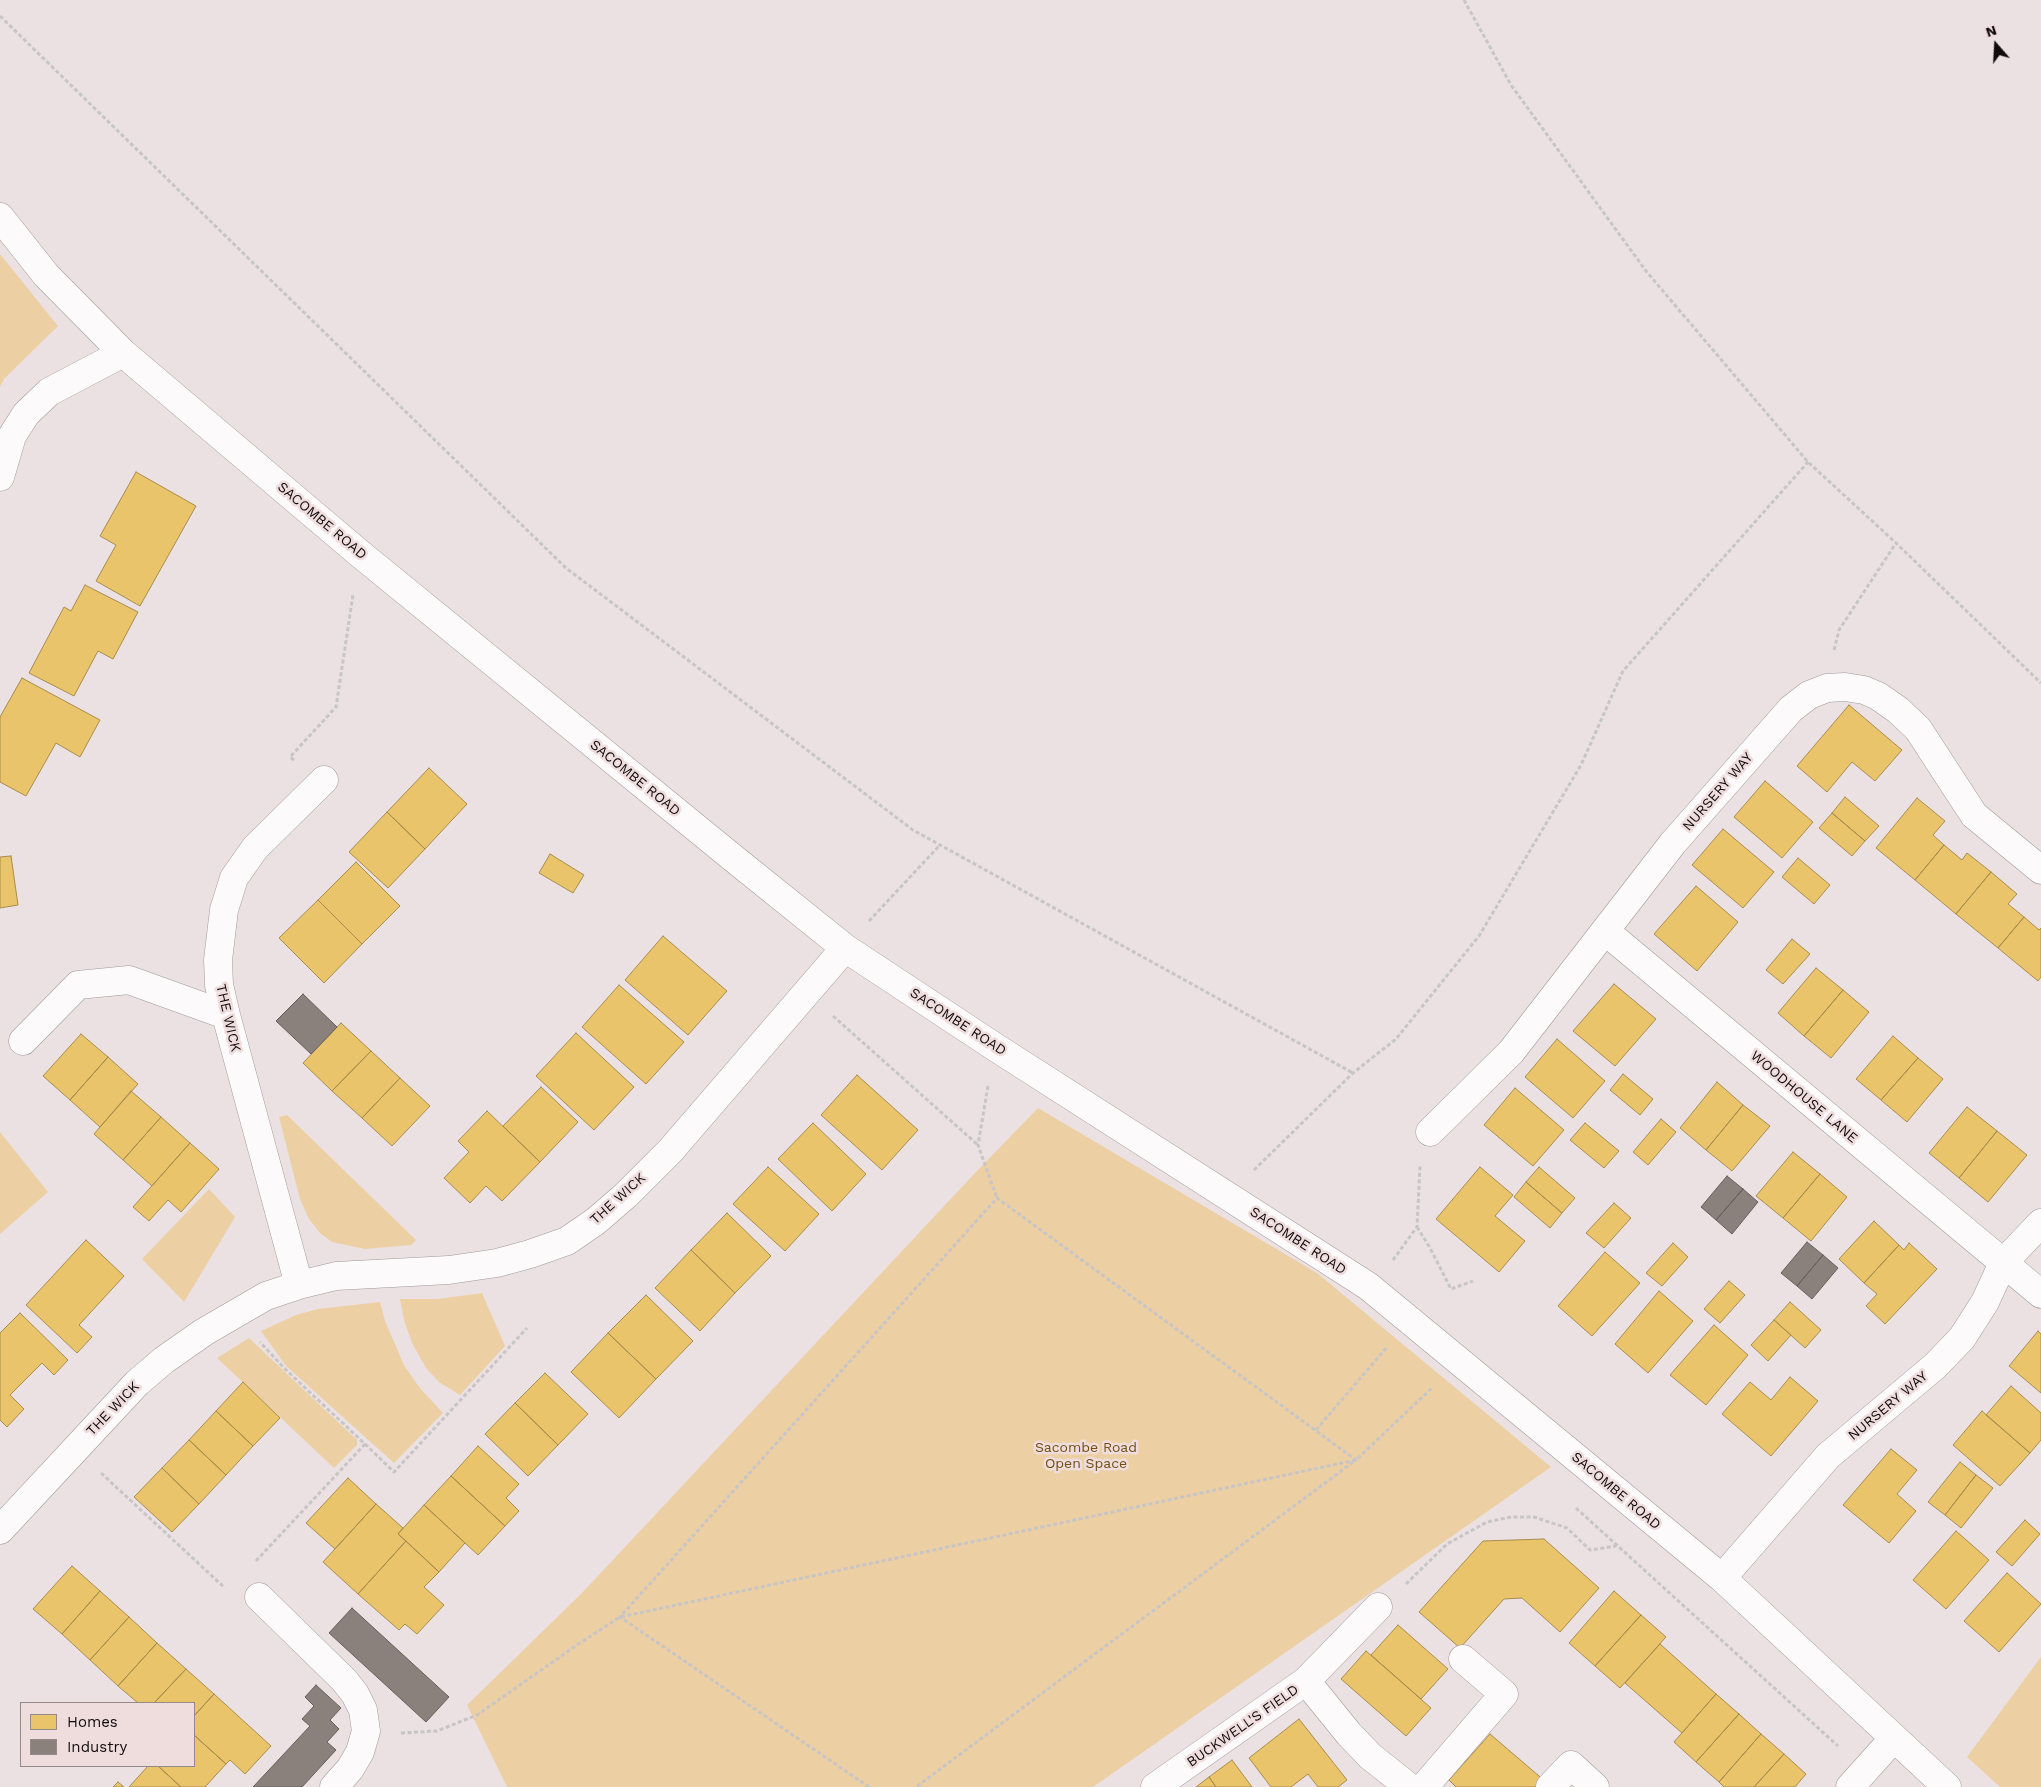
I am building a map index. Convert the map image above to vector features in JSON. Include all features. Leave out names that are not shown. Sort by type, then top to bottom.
[{"type":"street","name":"SACOMBE ROAD","points":[[0,218],[46,276],[123,353],[359,553],[845,948],[1368,1286],[1722,1578],[1947,1787]]},
{"type":"street","points":[[82,375],[99,329]]},
{"type":"street","points":[[0,477],[12,436],[26,414],[49,392],[123,353]]},
{"type":"street","name":"NURSERY WAY","points":[[1430,1132],[1511,1052],[1673,843],[1791,709],[1809,695],[1827,688],[1845,687],[1864,690],[1878,696],[1898,710],[1918,729],[1974,815],[2041,870]]},
{"type":"street","name":"THE WICK","points":[[299,1285],[226,1015],[220,985],[218,960],[224,910],[234,878],[255,848],[324,780]]},
{"type":"street","name":"WOODHOUSE LANE","points":[[1605,931],[2041,1294]]},
{"type":"street","name":"THE WICK","points":[[0,1530],[137,1383],[164,1360],[204,1332],[266,1296],[299,1285],[336,1276],[449,1270],[497,1263],[567,1242],[596,1221],[626,1195],[664,1156],[807,994],[845,948]]},
{"type":"street","points":[[23,1041],[78,985],[129,980],[226,1015]]},
{"type":"street","name":"NURSERY WAY","points":[[1722,1578],[1828,1456],[1935,1366],[1962,1338],[1985,1302],[2004,1263],[2041,1223]]},
{"type":"street","points":[[258,1597],[344,1680],[355,1694],[363,1710],[366,1731],[360,1752],[350,1769],[334,1787]]},
{"type":"street","name":"BUCKWELL'S FIELD","points":[[1155,1787],[1306,1681],[1378,1607]]},
{"type":"street","points":[[1424,1787],[1504,1694],[1463,1658]]},
{"type":"street","name":"BUCKWELL'S FIELD","points":[[1306,1681],[1370,1756],[1409,1787]]},
{"type":"street","points":[[1858,1779],[1894,1738]]},
{"type":"street","points":[[1550,1787],[1572,1765],[1595,1787]]},
{"type":"path","points":[[1464,0],[1511,85],[1646,271],[1808,462],[1896,543],[2041,683]]},
{"type":"path","points":[[0,16],[566,568],[913,830],[1353,1073]]},
{"type":"path","points":[[1227,1196],[1353,1073],[1396,1039],[1479,936],[1581,765],[1623,672],[1808,462]]},
{"type":"path","points":[[1827,688],[1839,630],[1896,543]]},
{"type":"path","points":[[324,780],[290,757],[336,707],[359,553]]},
{"type":"path","points":[[845,948],[940,845]]},
{"type":"path","points":[[807,994],[978,1145],[997,1198],[1356,1460]]},
{"type":"path","points":[[978,1145],[995,1046]]},
{"type":"path","points":[[1391,1263],[1417,1227],[1420,1160],[1430,1132]]},
{"type":"path","points":[[366,1731],[405,1734],[438,1731],[477,1715],[620,1617],[997,1198]]},
{"type":"path","points":[[1417,1227],[1451,1289],[1473,1281]]},
{"type":"path","points":[[239,1312],[254,1336],[284,1368],[394,1472],[527,1328]]},
{"type":"path","points":[[1316,1430],[1374,1362]]},
{"type":"path","points":[[916,1787],[1356,1460],[1433,1386]]},
{"type":"path","points":[[254,1563],[365,1444]]},
{"type":"path","points":[[75,1449],[228,1591]]},
{"type":"path","points":[[620,1617],[1356,1460]]},
{"type":"path","points":[[1574,1506],[1858,1779]]},
{"type":"path","points":[[1378,1607],[1396,1594],[1447,1544],[1487,1522],[1511,1517],[1534,1517],[1567,1528],[1590,1550],[1616,1546]]},
{"type":"path","points":[[620,1617],[869,1787]]},
{"type":"green space","points":[[0,254],[58,326],[4,379],[0,387]]},
{"type":"green space","name":"Sacombe Road Open Space","points":[[1038,1108],[1317,1273],[1551,1467],[1093,1787],[507,1787],[467,1705],[581,1594]]},
{"type":"green space","points":[[287,1115],[416,1240],[411,1245],[365,1249],[332,1242],[320,1233],[309,1219],[300,1199],[279,1117]]},
{"type":"green space","points":[[0,1132],[48,1192],[0,1234]]},
{"type":"green space","points":[[209,1189],[235,1217],[184,1302],[142,1259]]},
{"type":"green space","points":[[482,1293],[505,1346],[460,1395],[439,1382],[426,1368],[412,1343],[404,1320],[400,1299],[438,1299]]},
{"type":"green space","points":[[380,1302],[385,1321],[404,1365],[419,1387],[443,1413],[394,1463],[286,1366],[261,1331],[296,1315],[318,1309]]},
{"type":"green space","points":[[249,1338],[357,1440],[357,1445],[334,1468],[217,1358]]},
{"type":"green space","points":[[2041,1657],[2041,1787],[2000,1787],[1967,1757]]},
{"type":"building: Homes","points":[[136,472],[196,506],[140,606],[96,581],[116,545],[100,536]]},
{"type":"building: Homes","points":[[85,585],[138,612],[113,659],[98,651],[74,696],[29,673],[64,607],[71,611]]},
{"type":"building: Homes","points":[[22,678],[100,720],[80,757],[56,743],[26,796],[0,782],[0,717]]},
{"type":"building: Homes","points":[[1849,705],[1902,750],[1875,781],[1852,762],[1827,792],[1797,766]]},
{"type":"building: Homes","points":[[429,768],[467,804],[425,849],[387,812]]},
{"type":"building: Homes","points":[[1765,781],[1813,822],[1782,858],[1734,817]]},
{"type":"building: Homes","points":[[1845,797],[1879,826],[1865,841],[1832,813]]},
{"type":"building: Homes","points":[[1917,798],[1945,821],[1933,835],[1944,845],[1915,880],[1876,848]]},
{"type":"building: Homes","points":[[387,812],[425,849],[388,888],[349,852]]},
{"type":"building: Homes","points":[[1832,813],[1865,841],[1852,856],[1819,828]]},
{"type":"building: Homes","points":[[1723,829],[1774,872],[1743,908],[1692,865]]},
{"type":"building: Homes","points":[[1944,845],[1962,860],[1967,853],[1991,872],[1956,914],[1915,880]]},
{"type":"building: Homes","points":[[550,854],[584,875],[573,893],[539,873]]},
{"type":"building: Homes","points":[[11,856],[18,905],[0,908],[0,857]]},
{"type":"building: Homes","points":[[1798,858],[1830,885],[1814,904],[1782,877]]},
{"type":"building: Homes","points":[[356,862],[400,906],[362,944],[318,900]]},
{"type":"building: Homes","points":[[1991,872],[2017,894],[2008,904],[2024,917],[1998,948],[1956,914]]},
{"type":"building: Homes","points":[[1696,886],[1738,922],[1697,971],[1654,934]]},
{"type":"building: Homes","points":[[318,900],[362,944],[324,983],[279,938]]},
{"type":"building: Homes","points":[[2024,917],[2039,930],[2041,928],[2041,977],[2038,981],[1998,948]]},
{"type":"building: Homes","points":[[663,936],[727,991],[688,1035],[625,980]]},
{"type":"building: Homes","points":[[1792,939],[1810,954],[1783,984],[1766,970]]},
{"type":"building: Homes","points":[[1816,968],[1843,990],[1804,1036],[1778,1013]]},
{"type":"building: Homes","points":[[1614,984],[1656,1019],[1615,1066],[1573,1031]]},
{"type":"building: Homes","points":[[619,985],[684,1042],[646,1084],[582,1027]]},
{"type":"building: Homes","points":[[1843,990],[1869,1012],[1831,1058],[1804,1036]]},
{"type":"building: Homes","points":[[341,1023],[371,1051],[332,1091],[303,1063]]},
{"type":"building: Homes","points":[[576,1033],[634,1087],[594,1130],[536,1076]]},
{"type":"building: Homes","points":[[81,1034],[108,1057],[70,1100],[43,1076]]},
{"type":"building: Homes","points":[[1893,1036],[1918,1058],[1881,1100],[1856,1079]]},
{"type":"building: Homes","points":[[1557,1039],[1605,1081],[1573,1118],[1525,1077]]},
{"type":"building: Homes","points":[[371,1051],[400,1078],[362,1118],[332,1091]]},
{"type":"building: Homes","points":[[108,1057],[138,1084],[100,1127],[70,1100]]},
{"type":"building: Homes","points":[[1918,1058],[1943,1079],[1907,1122],[1881,1100]]},
{"type":"building: Homes","points":[[1623,1074],[1653,1099],[1640,1115],[1610,1090]]},
{"type":"building: Homes","points":[[857,1075],[918,1130],[882,1170],[821,1115]]},
{"type":"building: Homes","points":[[400,1078],[430,1106],[392,1146],[362,1118]]},
{"type":"building: Homes","points":[[1717,1082],[1743,1105],[1706,1150],[1680,1128]]},
{"type":"building: Homes","points":[[541,1087],[578,1122],[540,1162],[503,1126]]},
{"type":"building: Homes","points":[[1515,1088],[1564,1130],[1533,1166],[1484,1125]]},
{"type":"building: Homes","points":[[131,1091],[161,1117],[123,1160],[94,1134]]},
{"type":"building: Homes","points":[[1743,1105],[1770,1126],[1732,1171],[1706,1150]]},
{"type":"building: Homes","points":[[1967,1107],[1997,1131],[1959,1178],[1929,1153]]},
{"type":"building: Homes","points":[[487,1111],[540,1162],[502,1201],[486,1186],[470,1203],[444,1178],[469,1152],[458,1141]]},
{"type":"building: Homes","points":[[161,1117],[190,1143],[152,1186],[123,1160]]},
{"type":"building: Homes","points":[[1661,1119],[1676,1132],[1648,1165],[1633,1152]]},
{"type":"building: Homes","points":[[813,1123],[866,1174],[832,1211],[778,1159]]},
{"type":"building: Homes","points":[[1585,1123],[1619,1151],[1604,1168],[1570,1140]]},
{"type":"building: Homes","points":[[1997,1131],[2027,1155],[1988,1202],[1959,1178]]},
{"type":"building: Homes","points":[[190,1143],[219,1169],[181,1212],[168,1200],[149,1221],[133,1207]]},
{"type":"building: Homes","points":[[1793,1152],[1820,1174],[1783,1218],[1756,1196]]},
{"type":"building: Homes","points":[[768,1167],[819,1214],[785,1251],[733,1204]]},
{"type":"building: Homes","points":[[1480,1167],[1513,1195],[1495,1216],[1525,1241],[1499,1272],[1436,1219]]},
{"type":"building: Homes","points":[[1539,1167],[1575,1198],[1562,1213],[1526,1182]]},
{"type":"building: Homes","points":[[1820,1174],[1847,1197],[1811,1241],[1783,1218]]},
{"type":"building: Homes","points":[[1526,1182],[1562,1213],[1550,1228],[1514,1197]]},
{"type":"building: Homes","points":[[1614,1203],[1631,1218],[1604,1248],[1586,1233]]},
{"type":"building: Homes","points":[[727,1213],[771,1256],[735,1293],[691,1250]]},
{"type":"building: Homes","points":[[1874,1221],[1899,1245],[1864,1283],[1839,1259]]},
{"type":"building: Homes","points":[[86,1240],[124,1276],[79,1325],[92,1337],[77,1353],[26,1305]]},
{"type":"building: Homes","points":[[1673,1243],[1688,1257],[1662,1286],[1646,1273]]},
{"type":"building: Homes","points":[[1909,1243],[1937,1269],[1885,1324],[1866,1306],[1877,1294],[1864,1283],[1899,1245],[1904,1250]]},
{"type":"building: Homes","points":[[691,1250],[735,1293],[700,1331],[655,1288]]},
{"type":"building: Homes","points":[[1605,1252],[1640,1283],[1592,1336],[1558,1306]]},
{"type":"building: Homes","points":[[1729,1281],[1745,1295],[1720,1323],[1704,1309]]},
{"type":"building: Homes","points":[[1659,1291],[1693,1321],[1648,1373],[1615,1344]]},
{"type":"building: Homes","points":[[646,1295],[693,1341],[656,1379],[608,1333]]},
{"type":"building: Homes","points":[[1790,1302],[1821,1330],[1805,1348],[1774,1320]]},
{"type":"building: Homes","points":[[20,1313],[68,1360],[54,1375],[42,1363],[10,1395],[24,1409],[7,1427],[0,1420],[0,1333]]},
{"type":"building: Homes","points":[[1774,1320],[1791,1335],[1768,1361],[1751,1345]]},
{"type":"building: Homes","points":[[1714,1325],[1748,1355],[1706,1405],[1670,1375]]},
{"type":"building: Homes","points":[[2038,1331],[2041,1334],[2041,1393],[2009,1366]]},
{"type":"building: Homes","points":[[608,1333],[656,1379],[619,1418],[571,1372]]},
{"type":"building: Homes","points":[[545,1373],[588,1414],[558,1445],[515,1403]]},
{"type":"building: Homes","points":[[1790,1377],[1818,1401],[1771,1456],[1722,1414],[1750,1382],[1771,1400]]},
{"type":"building: Homes","points":[[243,1382],[280,1418],[253,1446],[216,1411]]},
{"type":"building: Homes","points":[[2011,1386],[2041,1413],[2041,1440],[2030,1453],[1986,1415]]},
{"type":"building: Homes","points":[[515,1403],[558,1445],[528,1476],[485,1434]]},
{"type":"building: Homes","points":[[216,1411],[253,1446],[226,1475],[189,1440]]},
{"type":"building: Homes","points":[[1982,1411],[2030,1453],[2000,1486],[1953,1445]]},
{"type":"building: Homes","points":[[189,1440],[226,1475],[199,1504],[162,1468]]},
{"type":"building: Homes","points":[[478,1446],[519,1484],[506,1498],[519,1511],[505,1526],[451,1476]]},
{"type":"building: Homes","points":[[1891,1449],[1917,1470],[1897,1494],[1916,1511],[1889,1543],[1843,1505]]},
{"type":"building: Homes","points":[[1960,1462],[1976,1475],[1945,1515],[1928,1502]]},
{"type":"building: Homes","points":[[162,1468],[199,1504],[172,1532],[134,1497]]},
{"type":"building: Homes","points":[[1976,1475],[1993,1488],[1961,1528],[1945,1515]]},
{"type":"building: Homes","points":[[451,1476],[505,1526],[478,1555],[424,1505]]},
{"type":"building: Homes","points":[[348,1478],[376,1504],[335,1549],[306,1523]]},
{"type":"building: Homes","points":[[376,1504],[403,1528],[398,1534],[406,1541],[358,1594],[323,1562]]},
{"type":"building: Homes","points":[[424,1505],[465,1543],[439,1572],[398,1534]]},
{"type":"building: Homes","points":[[2025,1520],[2040,1534],[2012,1566],[1996,1552]]},
{"type":"building: Homes","points":[[1956,1531],[1989,1560],[1946,1609],[1913,1580]]},
{"type":"building: Homes","points":[[1544,1539],[1599,1588],[1560,1632],[1522,1598],[1504,1599],[1460,1648],[1419,1612],[1483,1541]]},
{"type":"building: Homes","points":[[406,1541],[439,1572],[424,1587],[444,1605],[417,1634],[405,1624],[399,1630],[358,1594]]},
{"type":"building: Homes","points":[[72,1566],[100,1591],[62,1634],[33,1609]]},
{"type":"building: Homes","points":[[2007,1573],[2041,1604],[1999,1652],[1964,1621]]},
{"type":"building: Homes","points":[[100,1591],[129,1617],[90,1660],[62,1634]]},
{"type":"building: Homes","points":[[1614,1591],[1641,1615],[1595,1666],[1569,1643]]},
{"type":"building: Homes","points":[[1641,1615],[1666,1637],[1620,1688],[1595,1666]]},
{"type":"building: Homes","points":[[129,1617],[157,1643],[118,1686],[90,1660]]},
{"type":"building: Homes","points":[[1398,1625],[1448,1669],[1421,1699],[1371,1655]]},
{"type":"building: Homes","points":[[157,1643],[186,1669],[155,1702],[137,1702],[118,1686]]},
{"type":"building: Homes","points":[[1660,1644],[1716,1694],[1682,1733],[1625,1683]]},
{"type":"building: Homes","points":[[1366,1651],[1431,1708],[1406,1736],[1341,1679]]},
{"type":"building: Homes","points":[[186,1669],[214,1694],[195,1715],[195,1702],[155,1702]]},
{"type":"building: Homes","points":[[214,1694],[271,1746],[245,1774],[230,1760],[226,1764],[195,1736],[195,1715]]},
{"type":"building: Homes","points":[[1716,1694],[1739,1714],[1696,1762],[1674,1742]]},
{"type":"building: Homes","points":[[1739,1714],[1761,1734],[1719,1782],[1696,1762]]},
{"type":"building: Homes","points":[[1299,1719],[1347,1780],[1338,1787],[1318,1787],[1308,1774],[1291,1787],[1271,1787],[1249,1758]]},
{"type":"building: Homes","points":[[1490,1734],[1546,1782],[1541,1787],[1456,1787],[1449,1780]]},
{"type":"building: Homes","points":[[1761,1734],[1784,1754],[1754,1787],[1724,1787],[1719,1782]]},
{"type":"building: Homes","points":[[195,1736],[226,1764],[205,1787],[181,1787],[159,1767],[195,1767]]},
{"type":"building: Homes","points":[[1784,1754],[1806,1774],[1795,1787],[1754,1787]]},
{"type":"building: Homes","points":[[1232,1760],[1252,1787],[1216,1787],[1209,1777]]},
{"type":"building: Homes","points":[[147,1767],[159,1767],[181,1787],[129,1787]]},
{"type":"building: Homes","points":[[1209,1777],[1216,1787],[1196,1787]]},
{"type":"building: Homes","points":[[118,1782],[124,1787],[113,1787]]},
{"type":"building: Industry","points":[[303,994],[337,1027],[311,1054],[276,1021]]},
{"type":"building: Industry","points":[[1727,1176],[1743,1189],[1716,1220],[1701,1207]]},
{"type":"building: Industry","points":[[1743,1189],[1758,1202],[1732,1234],[1716,1220]]},
{"type":"building: Industry","points":[[1807,1242],[1823,1255],[1797,1286],[1781,1273]]},
{"type":"building: Industry","points":[[1823,1255],[1838,1268],[1812,1299],[1797,1286]]},
{"type":"building: Industry","points":[[352,1608],[449,1697],[426,1722],[329,1633]]},
{"type":"building: Industry","points":[[316,1685],[341,1708],[330,1720],[339,1729],[327,1742],[336,1750],[302,1787],[253,1787],[310,1726],[302,1719],[314,1706],[305,1697]]}]
